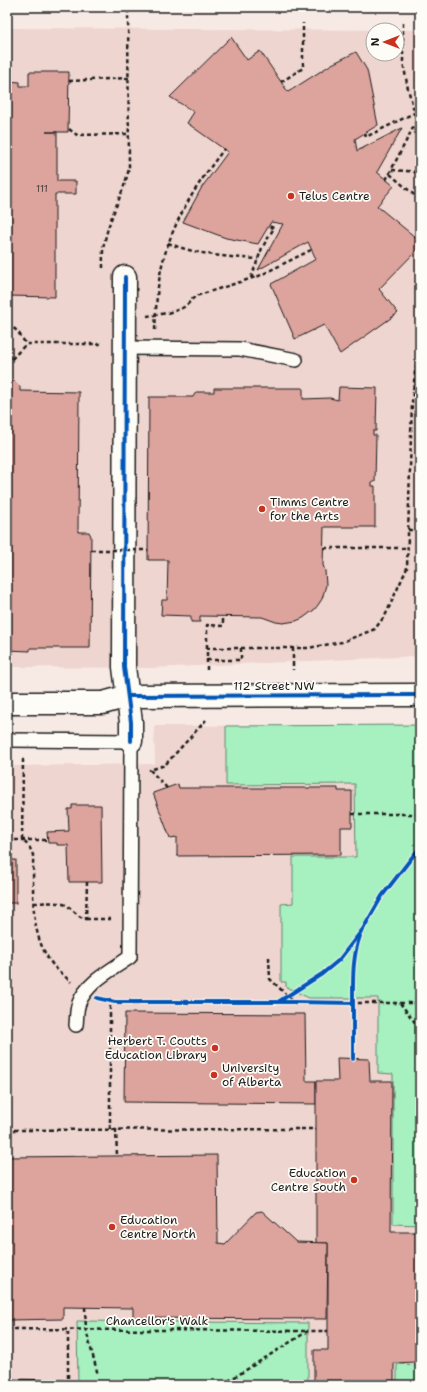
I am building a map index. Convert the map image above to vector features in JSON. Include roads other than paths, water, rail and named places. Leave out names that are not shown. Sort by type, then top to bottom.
[{"type":"street","points":[[125,277],[124,667],[131,722],[131,741]]},
{"type":"street","name":"112 Street NW","points":[[7,703],[103,703],[128,696],[420,696]]},
{"type":"lane","points":[[124,348],[240,349],[296,360]]},
{"type":"lane","points":[[7,740],[131,741],[130,957],[93,984],[86,992],[78,1004],[76,1025]]},
{"type":"place","name":"Telus Centre","points":[[291,196]]},
{"type":"place","name":"Timms Centre for the Arts","points":[[262,509]]},
{"type":"place","name":"Herbert T. Coutts Education Library","points":[[215,1048]]},
{"type":"place","name":"University of Alberta","points":[[214,1075]]},
{"type":"place","name":"Education Centre South","points":[[354,1180]]},
{"type":"place","name":"Education Centre North","points":[[112,1227]]}]
